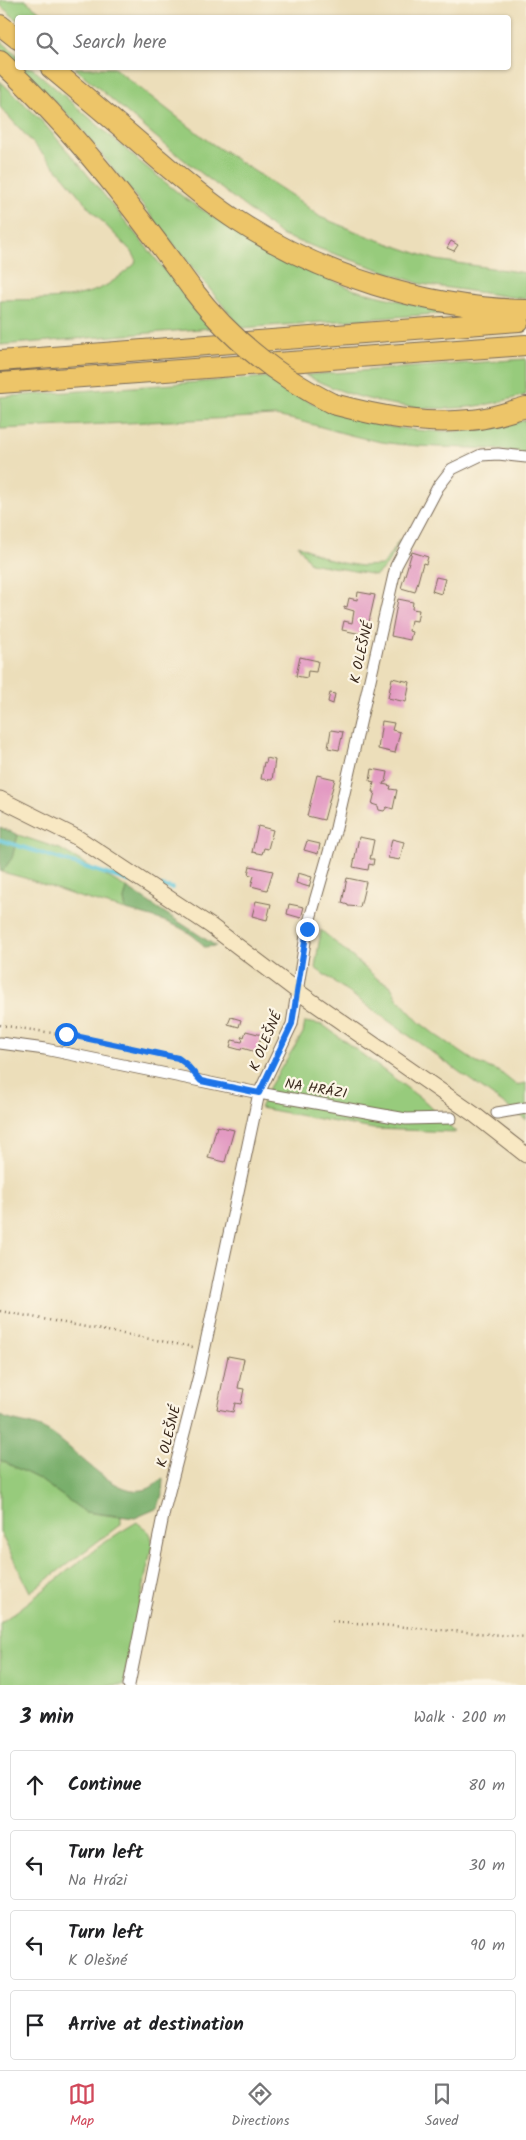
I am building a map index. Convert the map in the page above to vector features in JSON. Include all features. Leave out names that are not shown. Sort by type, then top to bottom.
[{"type":"highway","points":[[0,25],[15,37]]},
{"type":"highway","points":[[0,62],[54,114],[92,156],[192,289],[221,324],[254,356],[292,382],[333,404],[378,416],[449,422],[472,420],[526,407]]},
{"type":"highway","points":[[53,70],[197,191],[235,220],[283,248],[350,277],[402,293],[448,303],[498,310],[526,310]]},
{"type":"highway","points":[[0,361],[526,321]]},
{"type":"highway","points":[[0,383],[526,345]]},
{"type":"street","name":"K OLEŠNÉ","points":[[129,1685],[164,1511],[204,1349],[259,1093],[292,1024],[307,929],[336,828],[396,566],[438,487],[452,470],[466,460],[481,455],[498,454],[526,457]]},
{"type":"street","points":[[0,799],[78,838],[211,926],[297,991],[475,1115],[526,1155]]},
{"type":"street","name":"NA HRÁZI","points":[[0,1043],[64,1053],[259,1093],[406,1119],[452,1118]]},
{"type":"street","points":[[497,1113],[526,1108]]},
{"type":"path","points":[[0,1025],[66,1034],[178,1058],[201,1081]]},
{"type":"path","points":[[0,1311],[204,1349]]},
{"type":"path","points":[[332,1621],[526,1637]]},
{"type":"green space","points":[[0,0],[25,0],[44,15],[15,15],[15,18],[0,5]]},
{"type":"green space","points":[[0,40],[15,53],[15,62],[0,47]]},
{"type":"green space","points":[[23,70],[34,70],[187,200],[275,256],[355,290],[449,313],[241,328],[78,125]]},
{"type":"green space","points":[[77,70],[117,70],[208,141],[297,199],[320,217],[436,260],[526,273],[526,299],[421,284],[283,236],[170,149]]},
{"type":"green space","points":[[0,81],[38,117],[78,163],[212,328],[0,345],[0,300],[55,298],[82,294],[107,285],[118,278],[135,264],[136,259],[132,252],[89,208],[65,178],[0,107]]},
{"type":"green space","points":[[526,359],[526,395],[489,404],[455,408],[411,407],[389,404],[346,392],[305,375]]},
{"type":"green space","points":[[267,377],[296,395],[327,409],[359,420],[392,427],[426,431],[460,431],[526,420],[526,453],[382,442],[275,416],[0,429],[0,397]]},
{"type":"green space","points":[[400,539],[387,565],[376,575],[310,563],[298,545],[327,559],[342,563],[362,566],[383,565]]},
{"type":"green space","points":[[0,827],[18,835],[12,858],[2,872],[0,871]]},
{"type":"green space","points":[[18,835],[60,849],[127,888],[124,900],[126,910],[2,872],[12,857]]},
{"type":"green space","points":[[127,888],[216,946],[204,947],[197,939],[179,927],[126,910],[124,900]]},
{"type":"green space","points":[[321,930],[379,980],[390,985],[397,998],[419,1022],[437,1036],[477,1063],[500,1072],[516,1085],[526,1083],[526,1120],[315,968]]},
{"type":"green space","points":[[305,1022],[323,1025],[427,1103],[456,1132],[373,1129],[260,1108],[270,1086],[303,1033]]},
{"type":"green space","points":[[0,1416],[47,1431],[105,1478],[131,1490],[146,1489],[163,1478],[162,1494],[158,1508],[135,1518],[85,1512],[39,1479],[0,1460]]},
{"type":"green space","points":[[0,1460],[39,1479],[85,1512],[121,1517],[121,1524],[30,1592],[0,1532]]},
{"type":"green space","points":[[137,1522],[150,1533],[152,1545],[123,1685],[0,1685],[0,1623],[101,1545]]},
{"type":"building","points":[[451,241],[458,245],[454,251],[447,248]]},
{"type":"building","points":[[412,552],[428,557],[426,564],[423,563],[415,592],[401,588]]},
{"type":"building","points":[[436,577],[445,579],[441,594],[432,591]]},
{"type":"building","points":[[358,592],[375,595],[366,635],[342,630],[344,621],[352,623],[354,611],[344,608],[344,606],[347,607],[349,598],[357,600]]},
{"type":"building","points":[[398,599],[413,602],[412,609],[419,610],[417,621],[411,620],[409,631],[412,632],[410,640],[391,636]]},
{"type":"building","points":[[300,657],[318,661],[316,672],[308,671],[307,678],[296,676]]},
{"type":"building","points":[[392,678],[410,682],[406,702],[388,698]]},
{"type":"building","points":[[330,693],[335,694],[333,704],[328,702]]},
{"type":"building","points":[[382,721],[394,723],[392,730],[400,732],[395,753],[378,749]]},
{"type":"building","points":[[331,730],[343,732],[339,750],[328,748]]},
{"type":"building","points":[[267,758],[275,760],[272,780],[261,779],[264,762],[266,763]]},
{"type":"building","points":[[372,769],[388,772],[386,782],[383,784],[391,786],[390,789],[397,790],[393,809],[387,807],[384,811],[379,810],[378,806],[372,804],[375,792],[372,792],[374,782],[370,781]]},
{"type":"building","points":[[317,775],[335,779],[324,820],[307,816]]},
{"type":"building","points":[[258,826],[273,830],[268,849],[264,848],[262,854],[252,852]]},
{"type":"building","points":[[359,837],[374,840],[370,859],[374,859],[373,865],[369,864],[368,870],[353,867]]},
{"type":"building","points":[[392,839],[404,842],[400,860],[388,858]]},
{"type":"building","points":[[307,841],[320,844],[318,854],[304,850]]},
{"type":"building","points":[[250,866],[273,871],[267,890],[251,886],[254,876],[248,874]]},
{"type":"building","points":[[298,873],[312,877],[309,887],[296,883]]},
{"type":"building","points":[[347,878],[366,882],[360,907],[348,906],[342,903]]},
{"type":"building","points":[[256,901],[271,904],[267,920],[252,916]]},
{"type":"building","points":[[289,904],[304,907],[301,918],[287,914]]},
{"type":"building","points":[[231,1017],[241,1020],[239,1027],[228,1024]]},
{"type":"building","points":[[246,1031],[262,1035],[256,1052],[230,1047],[232,1040],[242,1042],[243,1039],[241,1038],[242,1036],[244,1037]]},
{"type":"building","points":[[217,1126],[234,1130],[225,1162],[208,1158]]},
{"type":"building","points":[[228,1356],[244,1359],[238,1388],[244,1389],[241,1404],[235,1403],[233,1412],[217,1409]]},
{"type":"waterway","points":[[0,840],[132,882]]},
{"type":"waterway","points":[[161,886],[172,888]]},
{"type":"route","points":[[66,1034],[178,1058],[201,1081],[259,1093],[292,1024],[307,929]]}]
